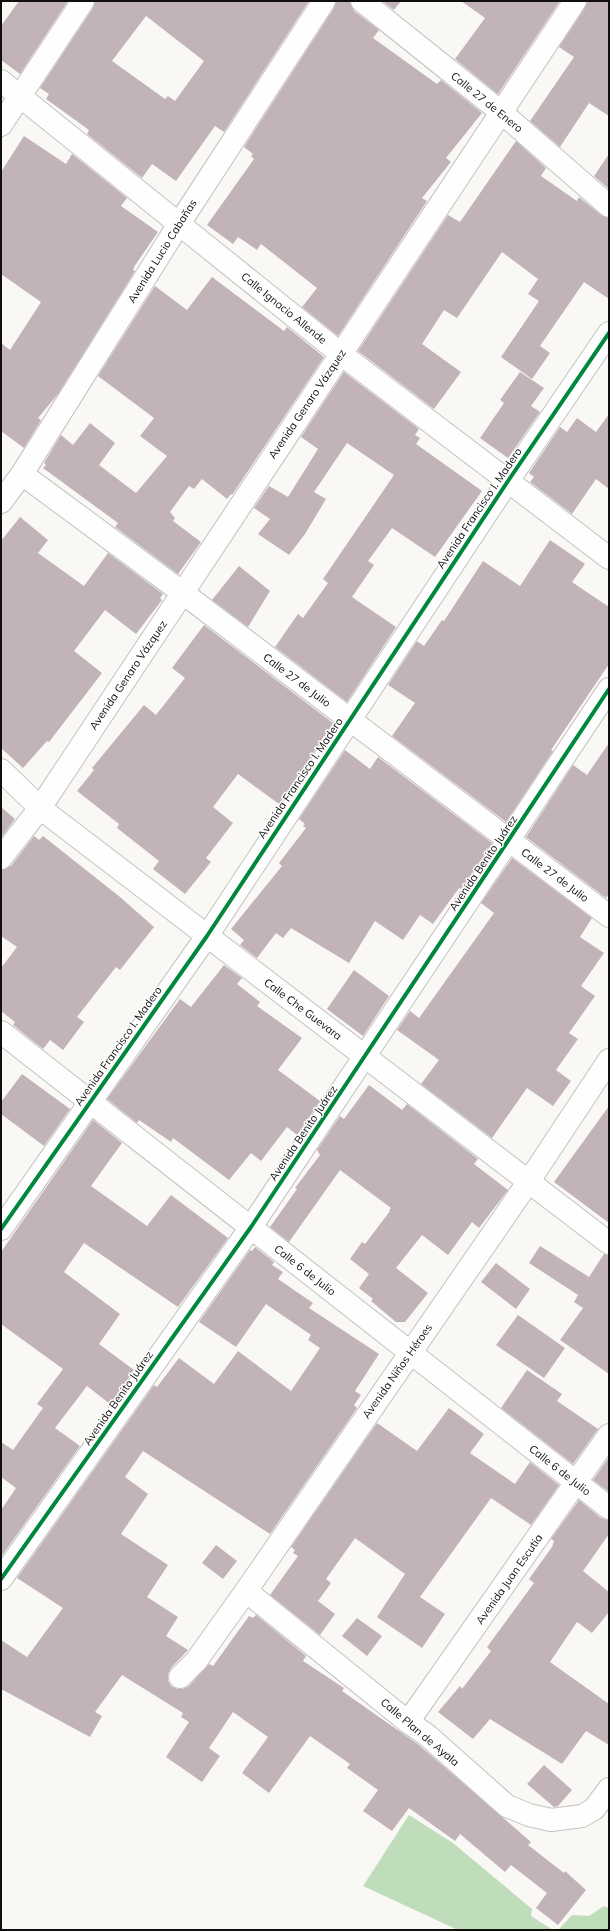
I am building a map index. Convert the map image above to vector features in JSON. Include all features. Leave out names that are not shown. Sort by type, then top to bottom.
[{"type":"street","points":[[1,125],[83,1]]},
{"type":"street","name":"Avenida Lucio Cabañas","points":[[1,502],[22,474],[179,224],[324,1]]},
{"type":"street","name":"Calle 27 de Enero","points":[[362,1],[501,112],[609,206]]},
{"type":"street","name":"Avenida Genaro Vázquez","points":[[1,858],[40,808],[575,1]]},
{"type":"street","name":"Calle Ignacio Allende","points":[[1,81],[341,354],[609,558]]},
{"type":"street","name":"Avenida Francisco I. Madero","points":[[1,1229],[207,936],[508,481],[609,333]]},
{"type":"street","name":"Calle 27 de Julio","points":[[22,474],[183,592],[609,916]]},
{"type":"street","name":"Avenida Benito Juárez","points":[[1,1579],[251,1227],[609,689]]},
{"type":"street","name":"Calle Che Guevara","points":[[1,770],[40,808],[609,1243]]},
{"type":"street","name":"Calle 6 de Julio","points":[[1,1032],[609,1508]]},
{"type":"street","name":"Avenida Niños Héroes","points":[[180,1677],[196,1661],[246,1591],[528,1181],[609,1060]]},
{"type":"street","name":"Avenida Juan Escutia","points":[[408,1722],[609,1435]]},
{"type":"street","name":"Calle Plan de Ayala","points":[[246,1591],[408,1722],[427,1735],[507,1806],[529,1815],[551,1820],[582,1816],[594,1809],[607,1791]]},
{"type":"green space","points":[[409,1815],[453,1843],[532,1909],[531,1916],[553,1930],[458,1930],[363,1886]]},
{"type":"green space","points":[[604,1906],[609,1908],[609,1930],[558,1930],[572,1915],[589,1916]]},
{"type":"building","points":[[19,1],[68,1],[20,74],[1,60],[1,26]]},
{"type":"building","points":[[95,1],[309,1],[224,132],[215,126],[176,181],[152,164],[142,178],[87,134],[89,130],[46,99],[49,94],[40,88],[93,8]],"holes":[[[146,16],[204,61],[175,101],[168,96],[165,99],[112,61]]]},
{"type":"building","points":[[336,1],[350,1],[354,11],[379,30],[373,38],[437,84],[441,80],[482,113],[446,158],[451,162],[422,198],[427,201],[338,336],[302,307],[317,288],[261,244],[257,250],[238,237],[233,244],[207,225],[254,159],[251,156],[253,154],[244,147],[334,8]]},
{"type":"building","points":[[382,1],[401,1],[394,10]]},
{"type":"building","points":[[461,1],[560,1],[498,94],[455,59],[485,18]]},
{"type":"building","points":[[587,1],[609,1],[609,116],[589,103],[560,147],[530,121],[574,57],[559,47],[585,8]]},
{"type":"building","points":[[24,136],[66,164],[72,154],[127,198],[121,206],[158,232],[134,267],[133,270],[135,271],[58,394],[38,418],[41,420],[24,448],[1,431],[1,343],[10,350],[41,302],[1,274],[1,172]]},
{"type":"building","points":[[516,141],[546,168],[541,176],[577,201],[579,197],[601,215],[609,218],[609,299],[584,282],[540,346],[550,353],[532,379],[501,357],[539,301],[528,294],[538,279],[502,252],[457,318],[444,310],[422,344],[461,372],[434,409],[358,351],[448,215],[460,222]]},
{"type":"building","points":[[609,154],[609,189],[594,176]]},
{"type":"building","points":[[212,277],[284,331],[287,327],[324,357],[232,495],[231,494],[227,499],[202,479],[194,489],[189,486],[170,512],[175,518],[173,521],[201,542],[178,574],[115,527],[118,523],[43,468],[46,465],[44,463],[61,435],[73,445],[90,423],[115,443],[99,465],[136,493],[167,456],[140,436],[154,418],[98,376],[155,286],[187,310]]},
{"type":"building","points":[[344,372],[419,429],[415,435],[420,438],[416,444],[482,491],[435,557],[392,528],[368,561],[374,565],[352,597],[396,627],[347,702],[275,647],[298,614],[303,618],[328,583],[323,579],[394,475],[347,443],[314,492],[326,499],[305,534],[289,555],[258,534],[270,519],[254,508],[269,486],[288,497],[318,449],[301,437]]},
{"type":"building","points":[[520,372],[544,388],[531,406],[540,412],[508,458],[480,438],[504,403],[500,400]]},
{"type":"building","points":[[609,414],[609,489],[596,479],[572,514],[530,482],[534,477],[529,473],[560,427],[567,432],[577,418],[596,432]]},
{"type":"building","points":[[20,517],[48,540],[38,553],[84,586],[108,553],[163,594],[160,598],[162,600],[136,634],[105,610],[74,651],[102,673],[49,742],[47,741],[23,768],[1,748],[1,541]]},
{"type":"building","points":[[550,540],[585,564],[572,582],[609,607],[609,664],[551,750],[553,751],[506,822],[392,736],[415,703],[388,685],[417,641],[424,646],[442,620],[444,621],[483,561],[520,586]]},
{"type":"building","points":[[239,566],[270,591],[248,627],[212,600]]},
{"type":"building","points":[[204,625],[333,723],[279,804],[238,774],[213,807],[233,823],[206,858],[211,862],[185,894],[153,869],[159,861],[117,828],[119,824],[77,791],[94,770],[92,768],[144,705],[156,715],[185,678],[172,668]]},
{"type":"building","points":[[609,743],[609,894],[606,898],[526,837],[573,765],[587,775]]},
{"type":"building","points":[[345,750],[370,769],[378,757],[492,843],[461,889],[459,888],[433,924],[420,915],[403,940],[375,921],[349,963],[291,928],[283,938],[276,933],[257,958],[240,945],[244,940],[231,929],[282,866],[279,863],[306,828],[303,826],[305,824],[299,819]]},
{"type":"building","points":[[1,807],[15,819],[1,838]]},
{"type":"building","points":[[34,836],[39,840],[43,836],[120,897],[154,927],[120,970],[116,967],[77,1017],[84,1022],[63,1050],[50,1040],[43,1049],[13,1025],[15,1022],[1,1011],[1,968],[17,947],[1,936],[1,870],[11,866]]},
{"type":"building","points":[[512,858],[592,918],[580,937],[604,953],[581,986],[595,996],[569,1033],[578,1039],[556,1070],[571,1081],[553,1106],[527,1088],[492,1138],[421,1084],[439,1060],[397,1030],[410,1011],[419,1018],[494,913],[481,903]]},
{"type":"building","points":[[224,965],[242,978],[237,984],[260,1002],[257,1006],[302,1038],[278,1070],[320,1101],[297,1135],[287,1127],[261,1161],[251,1153],[229,1180],[173,1138],[171,1142],[139,1120],[137,1123],[107,1099],[180,999],[191,1007]]},
{"type":"building","points":[[354,970],[389,996],[363,1036],[327,1009]]},
{"type":"building","points":[[22,1074],[70,1109],[44,1146],[1,1114],[1,1102]]},
{"type":"building","points":[[369,1085],[402,1110],[407,1104],[478,1159],[474,1164],[508,1190],[479,1228],[472,1222],[448,1255],[422,1235],[396,1268],[428,1293],[405,1322],[396,1322],[371,1301],[373,1299],[359,1288],[369,1274],[350,1259],[362,1242],[365,1244],[391,1208],[340,1170],[289,1242],[270,1227],[297,1189],[295,1188],[320,1155],[317,1150],[340,1116],[344,1119]]},
{"type":"building","points":[[609,1106],[609,1223],[554,1182]]},
{"type":"building","points":[[93,1120],[122,1143],[91,1186],[147,1226],[171,1195],[228,1238],[178,1307],[84,1243],[64,1272],[120,1314],[99,1344],[134,1370],[110,1404],[87,1386],[55,1428],[80,1446],[1,1557],[1,1510],[16,1488],[1,1477],[1,1442],[13,1450],[43,1408],[37,1404],[63,1369],[1,1324],[1,1252]]},
{"type":"building","points":[[540,1246],[589,1277],[604,1254],[609,1255],[609,1374],[560,1340],[583,1308],[574,1302],[578,1295],[529,1263]]},
{"type":"building","points":[[255,1247],[274,1262],[272,1265],[283,1272],[278,1279],[313,1303],[309,1308],[379,1354],[355,1391],[361,1395],[354,1405],[357,1408],[270,1534],[143,1451],[125,1477],[148,1494],[121,1534],[168,1565],[147,1597],[178,1617],[166,1636],[188,1650],[171,1668],[168,1674],[168,1681],[171,1686],[177,1689],[183,1689],[189,1686],[209,1664],[213,1666],[249,1616],[253,1618],[256,1615],[306,1656],[303,1661],[344,1688],[342,1691],[419,1745],[531,1842],[528,1845],[564,1873],[565,1871],[586,1890],[558,1925],[536,1908],[547,1893],[511,1865],[505,1872],[460,1834],[455,1841],[409,1808],[392,1831],[363,1811],[378,1790],[347,1768],[350,1764],[310,1736],[269,1793],[242,1773],[268,1737],[233,1712],[209,1748],[220,1756],[202,1782],[166,1757],[189,1722],[181,1717],[183,1713],[122,1675],[95,1712],[102,1716],[90,1737],[1,1689],[1,1640],[27,1657],[63,1608],[17,1578],[154,1385],[157,1387],[179,1358],[214,1384],[238,1351],[291,1391],[320,1348],[308,1340],[311,1335],[266,1304],[236,1347],[199,1322],[250,1250],[252,1251]]},
{"type":"building","points":[[496,1263],[530,1289],[516,1309],[481,1282]]},
{"type":"building","points":[[518,1315],[565,1348],[544,1378],[496,1345]]},
{"type":"building","points":[[527,1370],[562,1394],[557,1401],[598,1429],[573,1464],[501,1408]]},
{"type":"building","points":[[449,1408],[484,1434],[470,1453],[515,1484],[530,1462],[559,1485],[531,1525],[491,1498],[420,1597],[445,1614],[422,1648],[377,1617],[405,1574],[355,1538],[326,1579],[331,1583],[318,1601],[335,1614],[320,1635],[270,1595],[298,1556],[293,1553],[295,1550],[291,1547],[377,1423],[417,1451]]},
{"type":"building","points":[[609,1457],[609,1492],[593,1480]]},
{"type":"building","points":[[579,1500],[601,1518],[609,1520],[609,1534],[583,1571],[609,1592],[609,1612],[592,1633],[577,1622],[550,1662],[609,1704],[609,1745],[586,1731],[562,1764],[490,1719],[473,1739],[438,1712],[460,1686],[462,1689],[491,1651],[487,1647],[534,1583],[529,1579],[552,1547],[554,1541],[551,1539]]},
{"type":"building","points":[[216,1545],[237,1561],[223,1579],[202,1563]]},
{"type":"building","points":[[357,1618],[382,1636],[367,1656],[342,1636]]},
{"type":"building","points":[[544,1765],[572,1790],[558,1806],[554,1807],[527,1784]]},
{"type":"cycle path","points":[[1,1229],[207,936],[508,481],[609,333]]},
{"type":"cycle path","points":[[1,1579],[251,1227],[609,689]]}]
